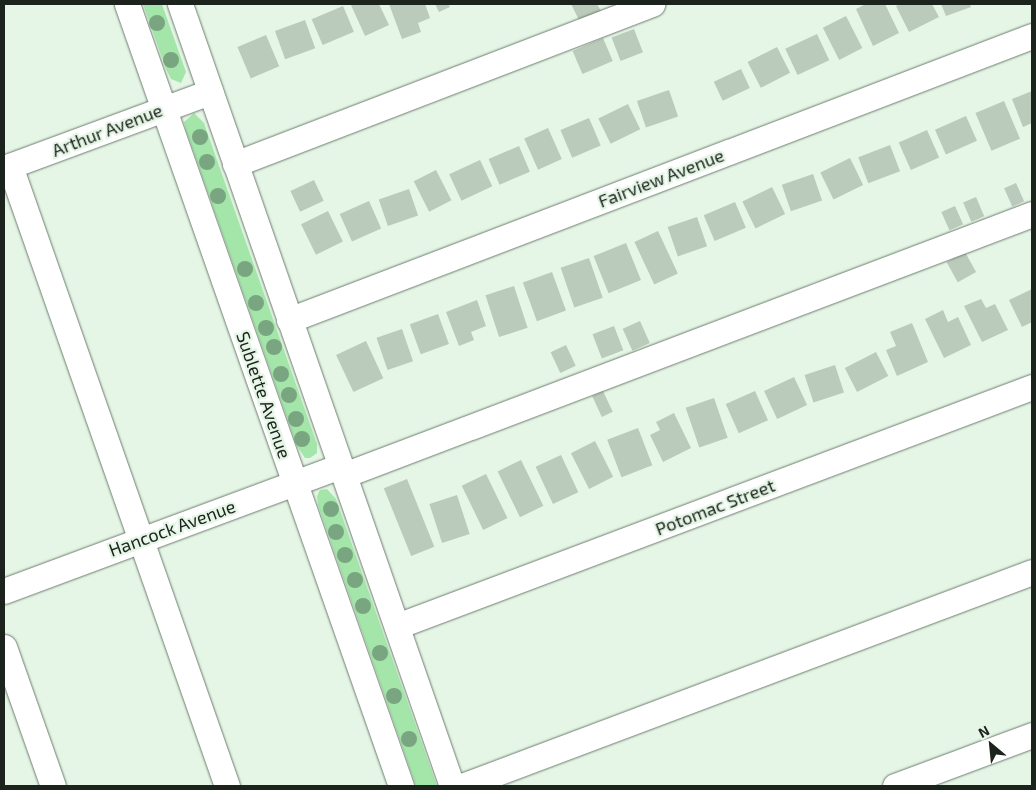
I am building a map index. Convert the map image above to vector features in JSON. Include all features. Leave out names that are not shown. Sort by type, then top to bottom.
[{"type":"street","name":"Sublette Avenue","points":[[127,4],[402,786]]},
{"type":"street","points":[[180,4],[452,786]]},
{"type":"street","points":[[236,164],[652,4]]},
{"type":"street","name":"Fairview Avenue","points":[[290,320],[1032,36]]},
{"type":"street","name":"Arthur Avenue","points":[[7,167],[210,92]]},
{"type":"street","points":[[7,167],[227,786]]},
{"type":"street","name":"Hancock Avenue","points":[[4,591],[295,482],[342,470],[1032,214]]},
{"type":"street","name":"Potomac Street","points":[[397,626],[1032,387]]},
{"type":"street","points":[[462,786],[1032,572]]},
{"type":"street","points":[[4,647],[53,786]]},
{"type":"street","points":[[895,786],[1032,735]]},
{"type":"green space","points":[[143,4],[162,4],[186,72],[181,83],[171,79],[166,69]]},
{"type":"green space","points":[[194,113],[204,123],[317,444],[317,453],[310,458],[305,458],[297,446],[186,130],[184,122]]},
{"type":"green space","points":[[327,489],[336,499],[437,786],[416,786],[318,505],[317,496],[320,490]]},
{"type":"building","points":[[379,4],[389,25],[365,36],[351,5]]},
{"type":"building","points":[[389,4],[425,4],[430,18],[418,23],[421,32],[402,39]]},
{"type":"building","points":[[435,4],[448,4],[450,7],[439,12]]},
{"type":"building","points":[[571,4],[597,4],[601,11],[580,22]]},
{"type":"building","points":[[866,4],[885,4],[899,33],[873,46],[856,9]]},
{"type":"building","points":[[900,4],[932,4],[939,17],[909,32],[896,6]]},
{"type":"building","points":[[941,4],[970,4],[971,7],[946,16]]},
{"type":"building","points":[[343,6],[354,32],[323,45],[312,19]]},
{"type":"building","points":[[846,16],[862,48],[839,60],[823,28]]},
{"type":"building","points":[[305,20],[315,48],[285,59],[275,31]]},
{"type":"building","points":[[634,29],[643,52],[621,61],[612,38]]},
{"type":"building","points":[[817,34],[829,60],[798,75],[785,49]]},
{"type":"building","points":[[266,35],[279,66],[251,78],[237,47]]},
{"type":"building","points":[[603,38],[613,61],[582,74],[573,51]]},
{"type":"building","points":[[777,47],[790,73],[761,88],[748,62]]},
{"type":"building","points":[[741,69],[750,88],[723,101],[714,82]]},
{"type":"building","points":[[669,90],[678,116],[646,128],[637,101]]},
{"type":"building","points":[[1032,91],[1032,123],[1023,127],[1012,99]]},
{"type":"building","points":[[1004,101],[1020,139],[991,151],[975,113]]},
{"type":"building","points":[[628,104],[640,129],[611,144],[598,118]]},
{"type":"building","points":[[966,116],[977,141],[946,154],[935,130]]},
{"type":"building","points":[[589,118],[601,146],[572,158],[560,130]]},
{"type":"building","points":[[548,128],[562,159],[538,170],[524,139]]},
{"type":"building","points":[[927,130],[939,157],[911,170],[899,143]]},
{"type":"building","points":[[890,145],[900,171],[868,183],[858,157]]},
{"type":"building","points":[[519,146],[530,172],[500,185],[489,159]]},
{"type":"building","points":[[850,158],[863,185],[833,199],[820,172]]},
{"type":"building","points":[[480,160],[492,186],[461,201],[449,174]]},
{"type":"building","points":[[436,170],[451,200],[429,212],[414,181]]},
{"type":"building","points":[[813,174],[822,200],[791,211],[782,185]]},
{"type":"building","points":[[314,180],[324,201],[300,212],[290,191]]},
{"type":"building","points":[[1016,183],[1024,201],[1012,207],[1004,188]]},
{"type":"building","points":[[772,187],[785,214],[755,228],[742,201]]},
{"type":"building","points":[[409,189],[418,215],[388,226],[379,199]]},
{"type":"building","points":[[976,197],[984,216],[971,222],[963,202]]},
{"type":"building","points":[[369,201],[381,228],[352,241],[340,214]]},
{"type":"building","points":[[735,202],[746,228],[715,241],[704,215]]},
{"type":"building","points":[[955,206],[963,224],[949,230],[941,212]]},
{"type":"building","points":[[328,211],[343,242],[316,255],[301,224]]},
{"type":"building","points":[[697,217],[707,246],[678,256],[668,227]]},
{"type":"building","points":[[658,231],[678,274],[654,285],[634,242]]},
{"type":"building","points":[[626,243],[641,280],[609,293],[594,256]]},
{"type":"building","points":[[965,252],[976,272],[958,282],[947,262]]},
{"type":"building","points":[[589,258],[603,298],[574,307],[561,268]]},
{"type":"building","points":[[552,272],[566,311],[537,321],[523,283]]},
{"type":"building","points":[[514,286],[528,328],[499,337],[485,295]]},
{"type":"building","points":[[1032,289],[1032,322],[1022,327],[1009,300]]},
{"type":"building","points":[[981,299],[986,308],[995,304],[1008,330],[982,342],[964,306]]},
{"type":"building","points":[[477,300],[486,326],[471,332],[474,340],[459,346],[446,312]]},
{"type":"building","points":[[943,310],[948,322],[958,317],[971,345],[944,358],[925,319]]},
{"type":"building","points":[[438,314],[449,344],[421,354],[410,324]]},
{"type":"building","points":[[640,321],[650,343],[632,351],[623,329]]},
{"type":"building","points":[[912,323],[928,362],[897,376],[886,350],[896,346],[890,332]]},
{"type":"building","points":[[614,326],[623,350],[602,359],[593,334]]},
{"type":"building","points":[[402,329],[413,361],[388,370],[376,338]]},
{"type":"building","points":[[366,341],[383,378],[353,392],[336,355]]},
{"type":"building","points":[[566,345],[576,366],[560,373],[551,352]]},
{"type":"building","points":[[876,352],[888,376],[857,392],[845,368]]},
{"type":"building","points":[[835,365],[844,393],[814,402],[805,375]]},
{"type":"building","points":[[794,377],[807,405],[777,419],[764,391]]},
{"type":"building","points":[[603,391],[613,412],[602,417],[592,396]]},
{"type":"building","points":[[755,391],[768,420],[739,433],[726,404]]},
{"type":"building","points":[[714,398],[728,438],[699,447],[686,408]]},
{"type":"building","points":[[674,413],[691,448],[663,462],[650,435],[660,430],[656,422]]},
{"type":"building","points":[[638,428],[652,465],[622,477],[607,440]]},
{"type":"building","points":[[595,441],[613,477],[589,489],[571,453]]},
{"type":"building","points":[[561,455],[578,492],[553,504],[536,467]]},
{"type":"building","points":[[521,460],[543,506],[520,517],[498,471]]},
{"type":"building","points":[[486,474],[507,518],[483,530],[462,486]]},
{"type":"building","points":[[407,479],[434,547],[411,556],[384,488]]},
{"type":"building","points":[[457,495],[470,534],[442,543],[429,504]]}]
